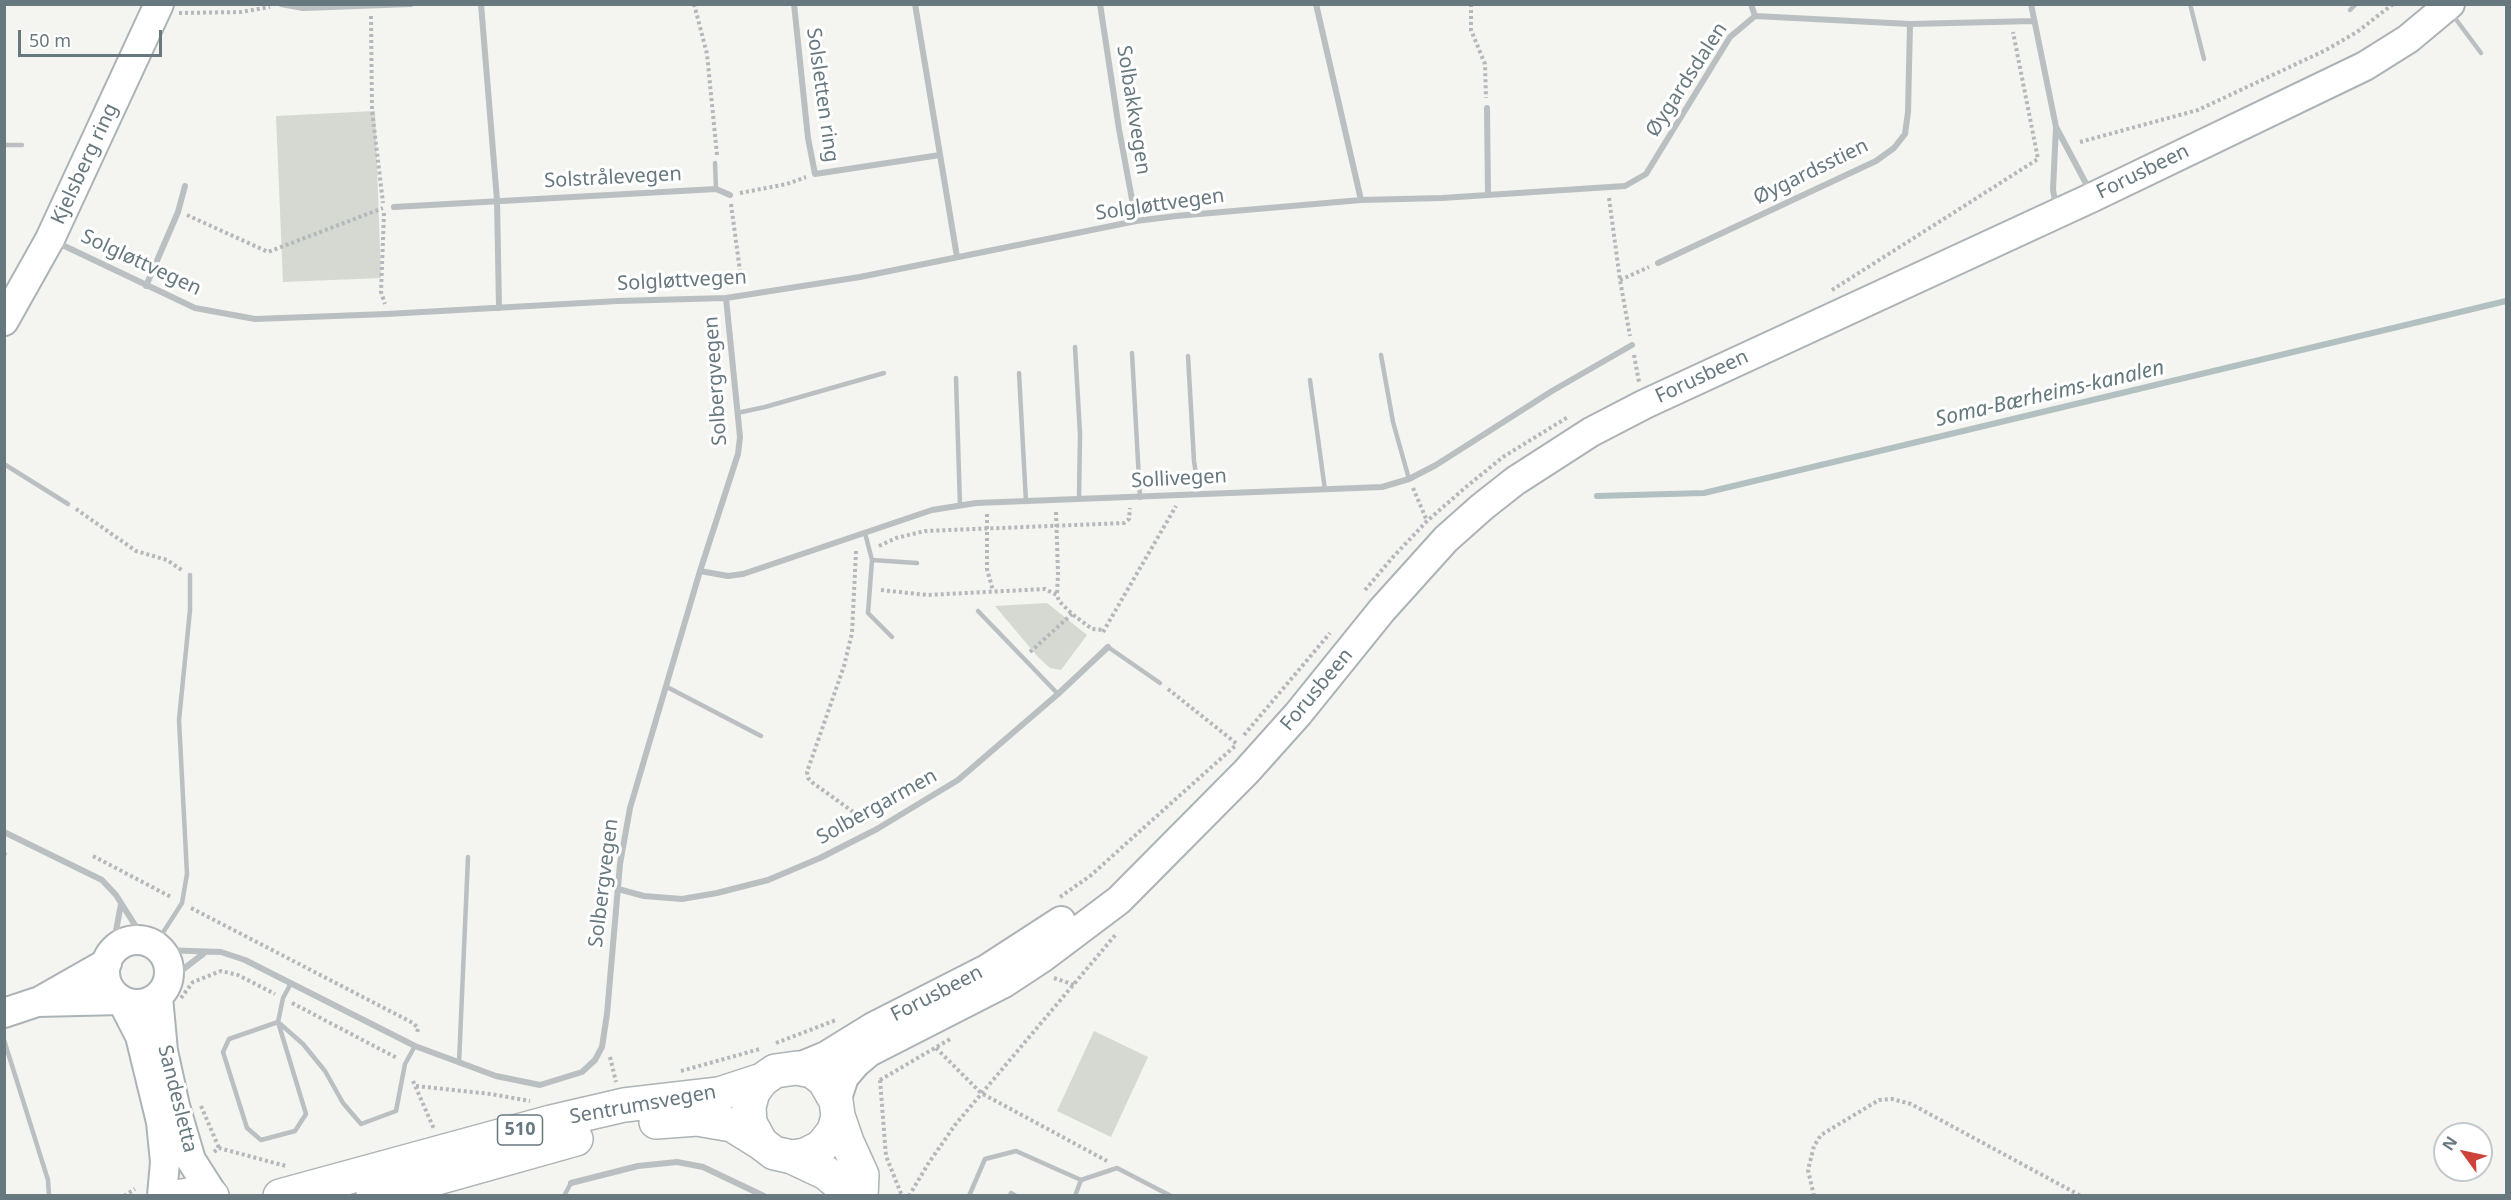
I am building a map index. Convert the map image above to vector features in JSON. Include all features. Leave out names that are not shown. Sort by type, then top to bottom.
[{"type":"main road","name":"Kjelsberg ring","points":[[4,321],[50,239],[159,4]]},
{"type":"main road","name":"Forusbeen","points":[[837,1108],[844,1077],[869,1053],[1004,983],[1042,958],[1119,900],[1246,772],[1298,714],[1382,610],[1446,539],[1515,481],[1591,432],[1645,404],[2093,197],[2328,82],[2441,5]]},
{"type":"main road","name":"Forusbeen","points":[[797,1068],[826,1056],[873,1027],[987,969],[1106,890],[1189,828]]},
{"type":"main road","points":[[4,1012],[37,1002],[109,957],[127,941],[154,945]]},
{"type":"main road","name":"Sandesletta","points":[[154,945],[167,959],[170,970],[163,989],[162,1051],[191,1160],[213,1196]]},
{"type":"main road","name":"Sandesletta","points":[[109,957],[105,977],[111,990],[122,1000],[140,1035],[161,1122],[165,1162],[162,1196]]},
{"type":"main road","points":[[37,1002],[122,1000],[135,1004],[147,1003],[163,989]]},
{"type":"main road","name":"510","points":[[761,1143],[774,1153],[792,1157],[826,1173],[851,1194],[860,1196],[862,1175],[824,1080],[812,1071],[797,1068],[775,1071],[762,1080]]},
{"type":"main road","points":[[761,1143],[750,1123],[749,1107],[753,1092],[762,1080]]},
{"type":"main road","name":"Sentrumsvegen","points":[[280,1196],[551,1122],[624,1105],[719,1094],[762,1080]]},
{"type":"main road","points":[[792,1157],[805,1155],[821,1147],[834,1131],[837,1108]]},
{"type":"main road","name":"Sentrumsvegen","points":[[373,1196],[563,1142],[658,1121],[697,1119],[732,1125],[761,1143]]},
{"type":"main road","points":[[181,1196],[203,1193],[213,1196]]},
{"type":"street","points":[[281,5],[303,8],[411,4]]},
{"type":"street","points":[[482,4],[497,200],[499,308]]},
{"type":"street","name":"Solsletten ring","points":[[794,4],[808,138],[815,174],[940,155]]},
{"type":"street","points":[[915,4],[957,257]]},
{"type":"street","name":"Solbakkvegen","points":[[1100,4],[1136,221]]},
{"type":"street","points":[[1316,4],[1361,200]]},
{"type":"street","points":[[1751,4],[1755,16]]},
{"type":"street","points":[[2031,4],[2056,127],[2053,190],[2057,212]]},
{"type":"street","name":"Øygardsdalen","points":[[1388,199],[1625,186],[1646,174],[1730,37],[1755,16],[1910,24],[2034,21]]},
{"type":"street","name":"Øygardsstien","points":[[1658,263],[1876,161],[1894,148],[1905,134],[1908,112],[1910,24]]},
{"type":"street","points":[[1487,108],[1488,195]]},
{"type":"street","points":[[2056,127],[2093,197]]},
{"type":"street","points":[[146,286],[178,212],[185,186]]},
{"type":"street","name":"Solstrålevegen","points":[[393,207],[716,189],[730,195]]},
{"type":"street","name":"Solgløttvegen","points":[[50,239],[195,308],[255,319],[618,301],[726,298],[860,277],[1136,221],[1388,199]]},
{"type":"street","name":"Solbergvegen","points":[[154,945],[204,953],[221,952],[245,960],[290,985],[415,1046],[496,1076],[540,1084],[570,1077],[589,1067],[599,1054],[603,1036],[623,836],[700,571],[738,454],[740,437],[726,298]]},
{"type":"street","name":"Sollivegen","points":[[700,571],[728,576],[743,574],[932,510],[960,506],[1382,487],[1409,479],[1436,465],[1552,391],[1632,345]]},
{"type":"street","name":"Solbergarmen","points":[[618,889],[644,896],[682,899],[768,880],[820,858],[878,829],[958,780],[1058,694],[1108,647]]},
{"type":"street","points":[[4,832],[102,880],[154,945]]},
{"type":"street","points":[[109,957],[122,903]]},
{"type":"street","points":[[163,989],[204,953]]},
{"type":"street","points":[[571,1183],[638,1166],[677,1162],[703,1167],[764,1196]]},
{"type":"lane","points":[[2190,4],[2204,59]]},
{"type":"lane","points":[[2350,10],[2356,4]]},
{"type":"lane","points":[[2441,5],[2481,53]]},
{"type":"lane","points":[[4,145],[22,145]]},
{"type":"lane","points":[[715,163],[716,189]]},
{"type":"lane","points":[[1076,347],[1080,434],[1079,500]]},
{"type":"lane","points":[[1132,353],[1140,498]]},
{"type":"lane","points":[[1381,355],[1393,422],[1409,479]]},
{"type":"lane","points":[[1188,356],[1194,461],[1199,494]]},
{"type":"lane","points":[[737,413],[884,373]]},
{"type":"lane","points":[[1019,373],[1026,502]]},
{"type":"lane","points":[[956,378],[960,506]]},
{"type":"lane","points":[[1310,380],[1325,491]]},
{"type":"lane","points":[[4,464],[68,504]]},
{"type":"lane","points":[[866,533],[872,560],[868,588],[868,613],[892,637]]},
{"type":"lane","points":[[872,560],[917,563]]},
{"type":"lane","points":[[154,945],[182,903],[187,874],[179,720],[190,610],[190,575]]},
{"type":"lane","points":[[978,611],[1058,694]]},
{"type":"lane","points":[[1108,647],[1160,683]]},
{"type":"lane","points":[[667,687],[761,736]]},
{"type":"lane","points":[[459,1063],[468,857]]},
{"type":"lane","points":[[278,1022],[229,1039],[223,1052],[247,1128],[261,1140],[295,1131],[306,1114],[278,1022],[283,998],[290,985]]},
{"type":"lane","points":[[278,1022],[303,1044],[325,1071],[343,1102],[361,1124],[396,1111],[405,1064],[415,1046]]},
{"type":"lane","points":[[4,1040],[48,1180],[49,1196]]},
{"type":"lane","points":[[969,1196],[985,1159],[1016,1151],[1081,1180],[1117,1168],[1171,1196]]},
{"type":"lane","points":[[1075,1196],[1081,1180]]},
{"type":"lane","points":[[564,1196],[571,1183]]},
{"type":"lane","points":[[1010,1196],[1011,1193],[1016,1196]]},
{"type":"path","points":[[159,4],[178,13],[192,14],[241,12],[281,5]]},
{"type":"path","points":[[694,4],[707,54],[717,153],[715,163]]},
{"type":"path","points":[[1471,4],[1471,30],[1485,64],[1487,108]]},
{"type":"path","points":[[2080,142],[2199,110],[2326,50],[2357,32],[2393,4]]},
{"type":"path","points":[[371,6],[372,110],[384,207],[381,292],[387,314]]},
{"type":"path","points":[[2012,22],[2038,159]]},
{"type":"path","points":[[743,296],[730,195],[787,184],[815,174]]},
{"type":"path","points":[[1608,188],[1620,280],[1639,382]]},
{"type":"path","points":[[178,212],[268,252],[384,207],[393,207]]},
{"type":"path","points":[[1620,280],[1658,263]]},
{"type":"path","points":[[1409,479],[1427,521]]},
{"type":"path","points":[[1108,647],[1103,630],[1182,495]]},
{"type":"path","points":[[869,551],[896,538],[926,531],[1124,523],[1128,519],[1130,498]]},
{"type":"path","points":[[1056,500],[1059,602],[1092,629],[1103,630]]},
{"type":"path","points":[[987,503],[987,569],[993,591]]},
{"type":"path","points":[[68,504],[136,551],[167,560],[190,575]]},
{"type":"path","points":[[856,536],[852,633],[844,666],[807,772],[813,783],[878,829]]},
{"type":"path","points":[[868,588],[927,595],[1045,589],[1057,595]]},
{"type":"path","points":[[1023,658],[1072,614]]},
{"type":"path","points":[[1160,683],[1237,744]]},
{"type":"path","points":[[4,855],[7,850]]},
{"type":"path","points":[[93,856],[413,1023],[418,1028],[415,1046]]},
{"type":"path","points":[[909,1196],[928,1164],[981,1093],[1118,931]]},
{"type":"path","points":[[936,1048],[981,1093],[1087,1149],[1117,1168]]},
{"type":"path","points":[[878,1071],[886,1156],[902,1196]]},
{"type":"path","points":[[415,1085],[520,1098],[536,1103]]},
{"type":"path","points":[[1814,1196],[1808,1170],[1814,1146],[1821,1135],[1879,1100],[1892,1098],[1911,1104],[2081,1196]]},
{"type":"path","points":[[124,1196],[135,1189]]},
{"type":"shaded area","points":[[375,111],[381,278],[283,282],[276,116]]},
{"type":"shaded area","points":[[1047,603],[1087,635],[1061,670],[1050,668],[1038,657],[995,606]]},
{"type":"shaded area","points":[[1094,1031],[1148,1057],[1111,1137],[1057,1111]]},
{"type":"waterway","name":"Soma-Bærheims-kanalen","points":[[1597,496],[1704,493],[2506,301]]}]
